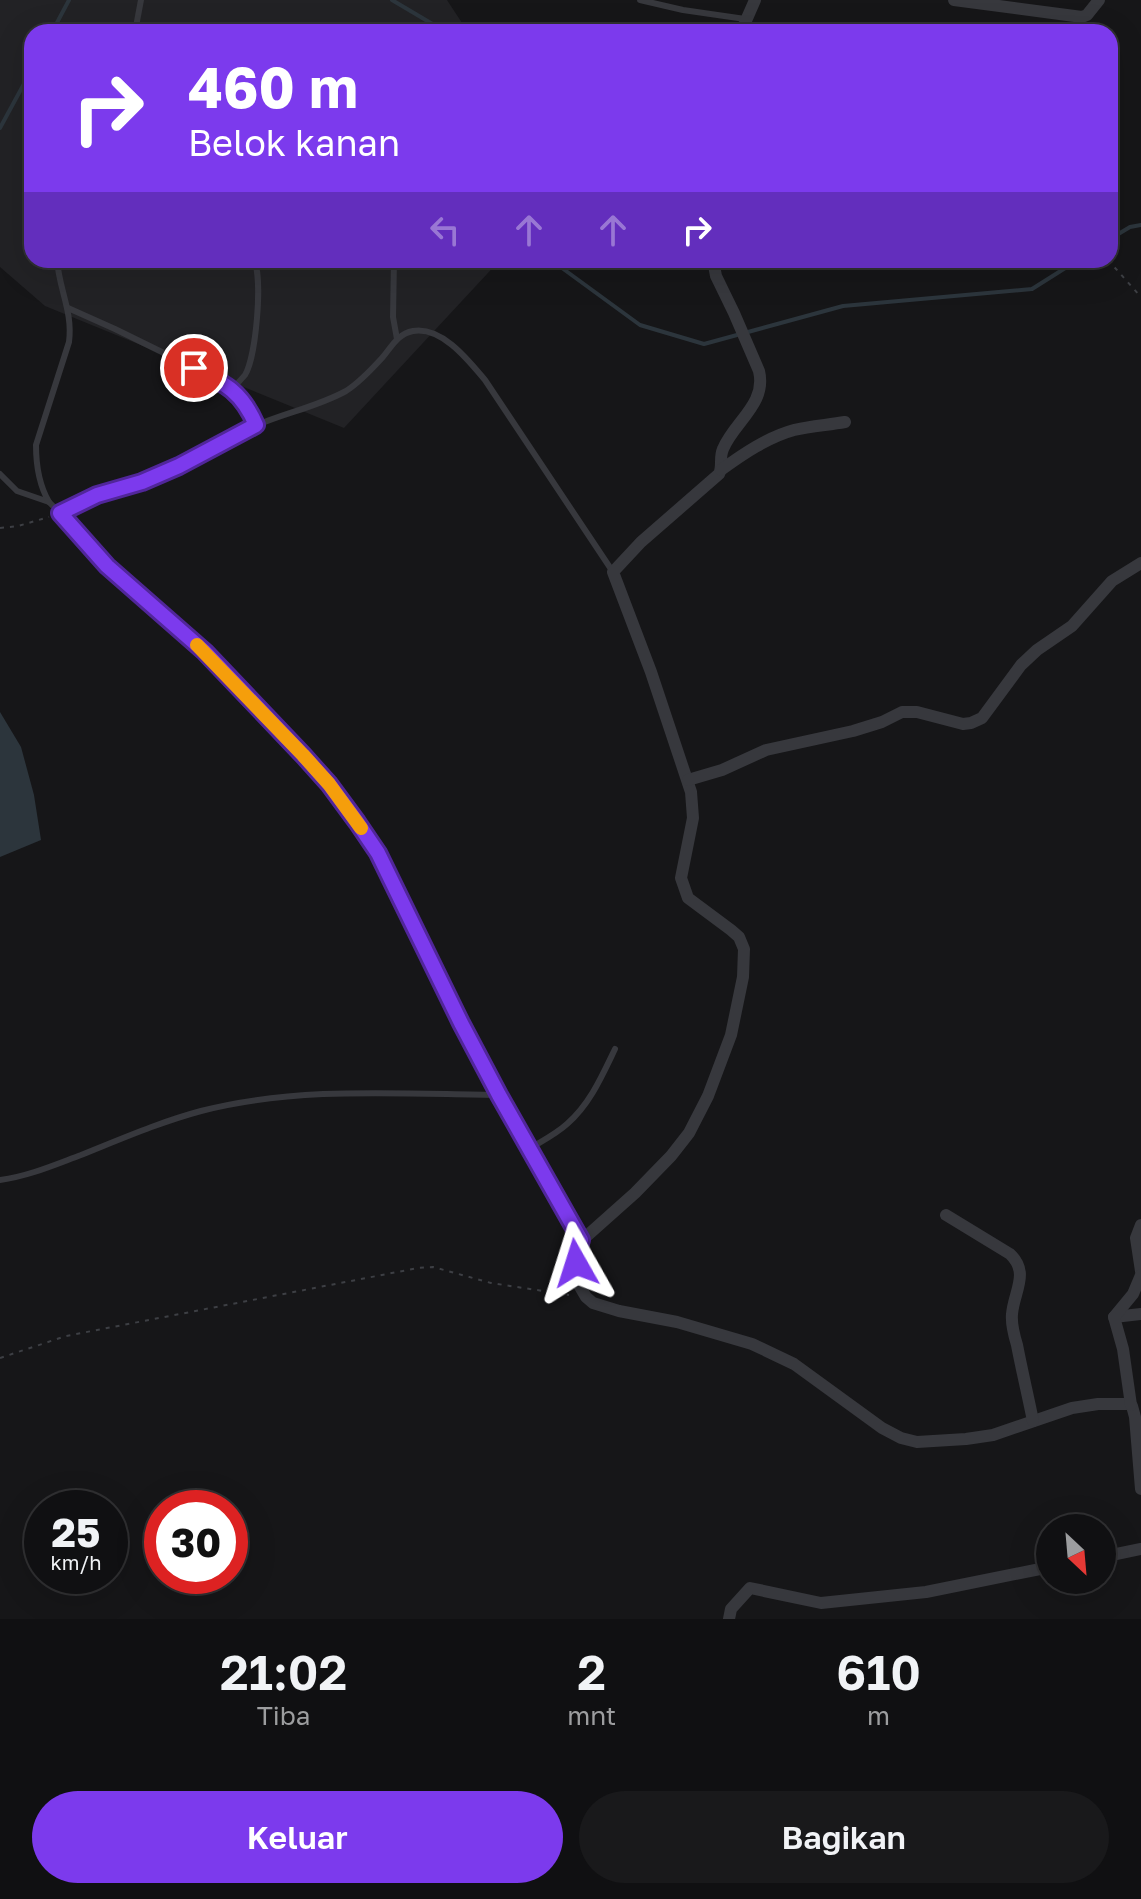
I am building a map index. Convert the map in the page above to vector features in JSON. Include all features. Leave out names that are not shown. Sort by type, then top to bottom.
[{"type":"street","points":[[744,24],[755,0]]},
{"type":"street","points":[[954,0],[1082,17],[1099,0]]},
{"type":"street","points":[[714,268],[761,379],[749,411],[722,450],[721,470]]},
{"type":"street","points":[[845,422],[794,430],[750,450],[721,470],[641,542],[613,572],[688,780],[693,818],[682,886],[688,898],[739,937],[744,949],[743,977],[731,1035],[708,1096],[689,1133],[644,1184],[581,1240],[576,1263],[579,1285],[593,1303],[633,1315],[677,1322],[752,1344],[794,1364],[882,1428],[917,1442],[993,1435],[1072,1408],[1098,1404],[1136,1413]]},
{"type":"street","points":[[688,780],[722,770],[766,750],[840,735],[882,722],[902,712],[917,712],[963,724],[982,718],[1021,665],[1072,626],[1112,581],[1141,563]]},
{"type":"street","points":[[946,1215],[1017,1261],[1020,1273],[1012,1321],[1033,1421]]},
{"type":"street","points":[[1114,1317],[1133,1294],[1141,1273],[1138,1238],[1141,1225]]},
{"type":"street","points":[[1114,1317],[1141,1314]]},
{"type":"street","points":[[1114,1317],[1136,1413],[1141,1489]]},
{"type":"street","points":[[1116,1554],[1141,1549]]},
{"type":"street","points":[[729,1619],[731,1609],[750,1588],[821,1603],[926,1592],[1036,1570]]},
{"type":"lane","points":[[136,24],[141,0]]},
{"type":"lane","points":[[640,0],[736,24]]},
{"type":"lane","points":[[58,268],[70,329],[69,342],[36,445],[36,463],[44,494],[107,566],[205,652],[339,797],[378,853],[461,1023],[581,1240]]},
{"type":"lane","points":[[231,389],[245,374],[253,351],[260,277],[257,268]]},
{"type":"lane","points":[[394,268],[393,317],[397,339]]},
{"type":"lane","points":[[68,308],[221,381],[242,398],[256,425]]},
{"type":"lane","points":[[60,513],[97,495],[142,482],[179,466],[256,425],[317,405],[348,390],[364,377],[397,339],[420,330],[452,344],[466,357],[498,399],[613,572]]},
{"type":"lane","points":[[0,474],[17,491],[49,502]]},
{"type":"lane","points":[[529,1149],[559,1131],[577,1115],[593,1093],[615,1049]]},
{"type":"lane","points":[[0,1180],[35,1173],[166,1121],[248,1101],[298,1094],[499,1095]]},
{"type":"path","points":[[1116,268],[1141,297]]},
{"type":"path","points":[[0,528],[28,524],[60,513]]},
{"type":"path","points":[[0,1358],[66,1336],[418,1268],[433,1267],[491,1283],[586,1297]]},
{"type":"shaded area","points":[[0,0],[447,0],[463,24],[24,24],[24,268],[493,268],[344,428],[45,306],[0,267]]},
{"type":"shaded area","points":[[0,712],[21,747],[34,795],[41,840],[0,857]]},
{"type":"waterway","points":[[56,24],[69,0]]},
{"type":"waterway","points":[[392,0],[432,24]]},
{"type":"waterway","points":[[0,128],[24,84]]},
{"type":"waterway","points":[[1118,234],[1141,225]]},
{"type":"waterway","points":[[562,268],[640,325],[704,344],[843,306],[1032,289],[1065,268]]},
{"type":"slow traffic","points":[[197,645],[329,784],[361,828]]},
{"type":"route","points":[[194,368],[221,381],[242,398],[256,425],[197,458],[142,482],[97,495],[60,513],[107,566],[205,652],[329,784],[357,822],[378,853],[461,1023],[581,1240],[576,1263]]}]
